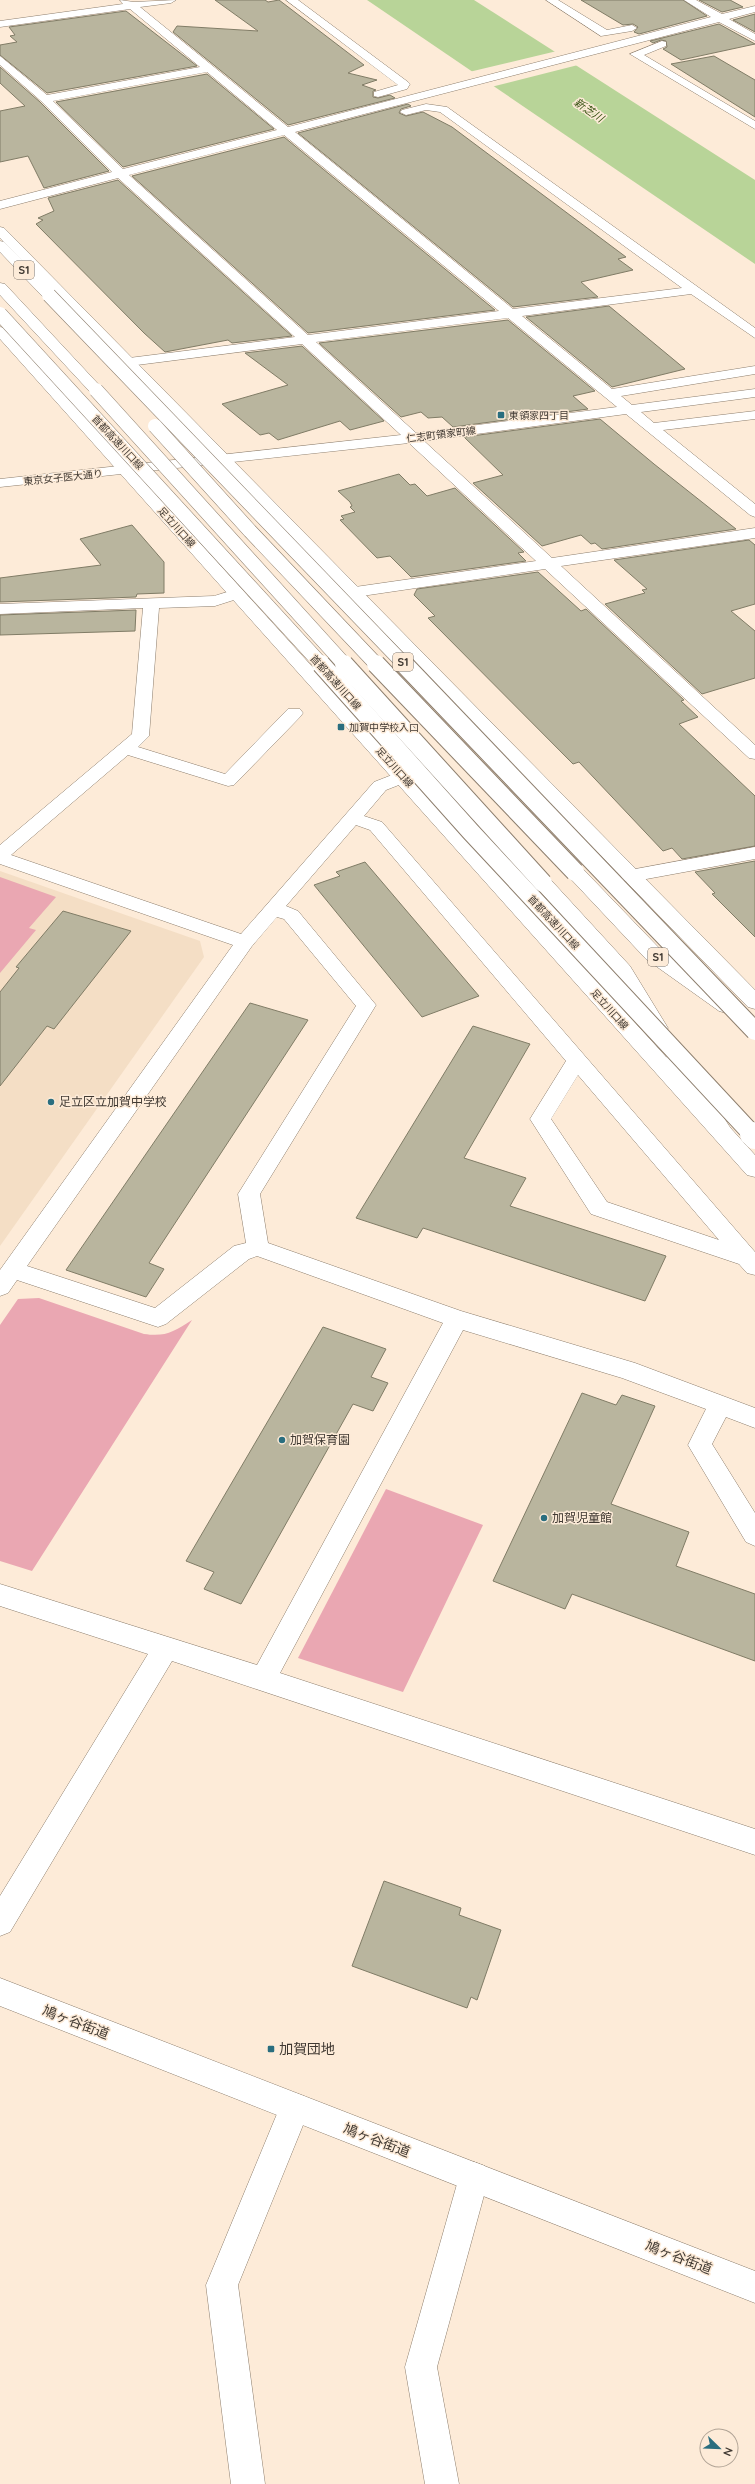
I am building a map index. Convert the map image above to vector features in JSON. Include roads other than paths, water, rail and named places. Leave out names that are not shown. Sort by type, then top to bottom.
[{"type":"main road","points":[[0,24],[129,3],[171,0]]},
{"type":"main road","points":[[286,131],[362,99],[403,87],[404,84],[291,0]]},
{"type":"main road","points":[[551,0],[605,34],[642,26]]},
{"type":"main road","points":[[689,0],[755,38]]},
{"type":"main road","points":[[129,3],[612,393],[755,512]]},
{"type":"main road","points":[[0,205],[755,9]]},
{"type":"main road","points":[[657,23],[709,12]]},
{"type":"main road","points":[[730,23],[635,54],[755,126]]},
{"type":"main road","points":[[0,59],[45,99],[121,174],[306,340],[755,754]]},
{"type":"main road","points":[[45,99],[210,68]]},
{"type":"main road","points":[[286,131],[426,107],[443,108],[755,334]]},
{"type":"main road","points":[[0,231],[755,1002]]},
{"type":"main road","name":"S1","points":[[0,245],[543,808],[755,1031]]},
{"type":"main road","points":[[0,287],[155,453],[623,971],[724,1134]]},
{"type":"main road","points":[[129,362],[694,290]]},
{"type":"main road","name":"S1","points":[[49,295],[79,342],[250,531],[653,954],[755,1027]]},
{"type":"main road","name":"首都高速川口線","points":[[0,314],[274,611],[471,832],[755,1137]]},
{"type":"main road","name":"足立川口線","points":[[0,332],[755,1169]]},
{"type":"main road","points":[[612,393],[755,370]]},
{"type":"main road","name":"仁志町領家町線","points":[[126,470],[412,438],[755,393]]},
{"type":"main road","points":[[653,427],[755,415]]},
{"type":"main road","name":"東京女子医大通り","points":[[0,483],[126,470]]},
{"type":"main road","points":[[355,592],[755,533]]},
{"type":"main road","points":[[0,609],[152,602],[215,601],[237,594]]},
{"type":"main road","points":[[152,602],[140,736],[0,856],[245,942]]},
{"type":"main road","points":[[125,748],[228,781],[294,713]]},
{"type":"main road","points":[[403,777],[380,786],[245,942],[6,1278],[158,1318],[242,1252],[258,1248],[457,1319],[627,1370],[755,1418]]},
{"type":"main road","points":[[352,818],[376,826],[751,1262]]},
{"type":"main road","points":[[630,876],[755,853]]},
{"type":"main road","points":[[258,1248],[249,1194],[366,1005],[291,915],[273,908]]},
{"type":"main road","points":[[577,1060],[540,1119],[599,1208],[751,1262]]},
{"type":"main road","points":[[263,1679],[457,1319]]},
{"type":"main road","points":[[720,1404],[700,1445],[755,1535]]},
{"type":"main road","points":[[0,1595],[263,1679],[755,1842]]},
{"type":"main road","points":[[0,1922],[166,1649]]},
{"type":"main road","name":"鳩ヶ谷街道","points":[[0,1992],[755,2287]]},
{"type":"main road","points":[[248,2484],[222,2285],[295,2108]]},
{"type":"main road","points":[[442,2484],[421,2367],[474,2177]]},
{"type":"water","name":"新芝川","points":[[367,0],[474,0],[755,180],[755,264]]},
{"type":"place","name":"東領家四丁目","points":[[501,415]]},
{"type":"place","name":"加賀中学校入口","points":[[341,727]]},
{"type":"place","name":"足立区立加賀中学校","points":[[51,1102]]},
{"type":"place","name":"加賀保育園","points":[[282,1440]]},
{"type":"place","name":"加賀児童館","points":[[544,1518]]},
{"type":"place","name":"加賀団地","points":[[271,2049]]}]
